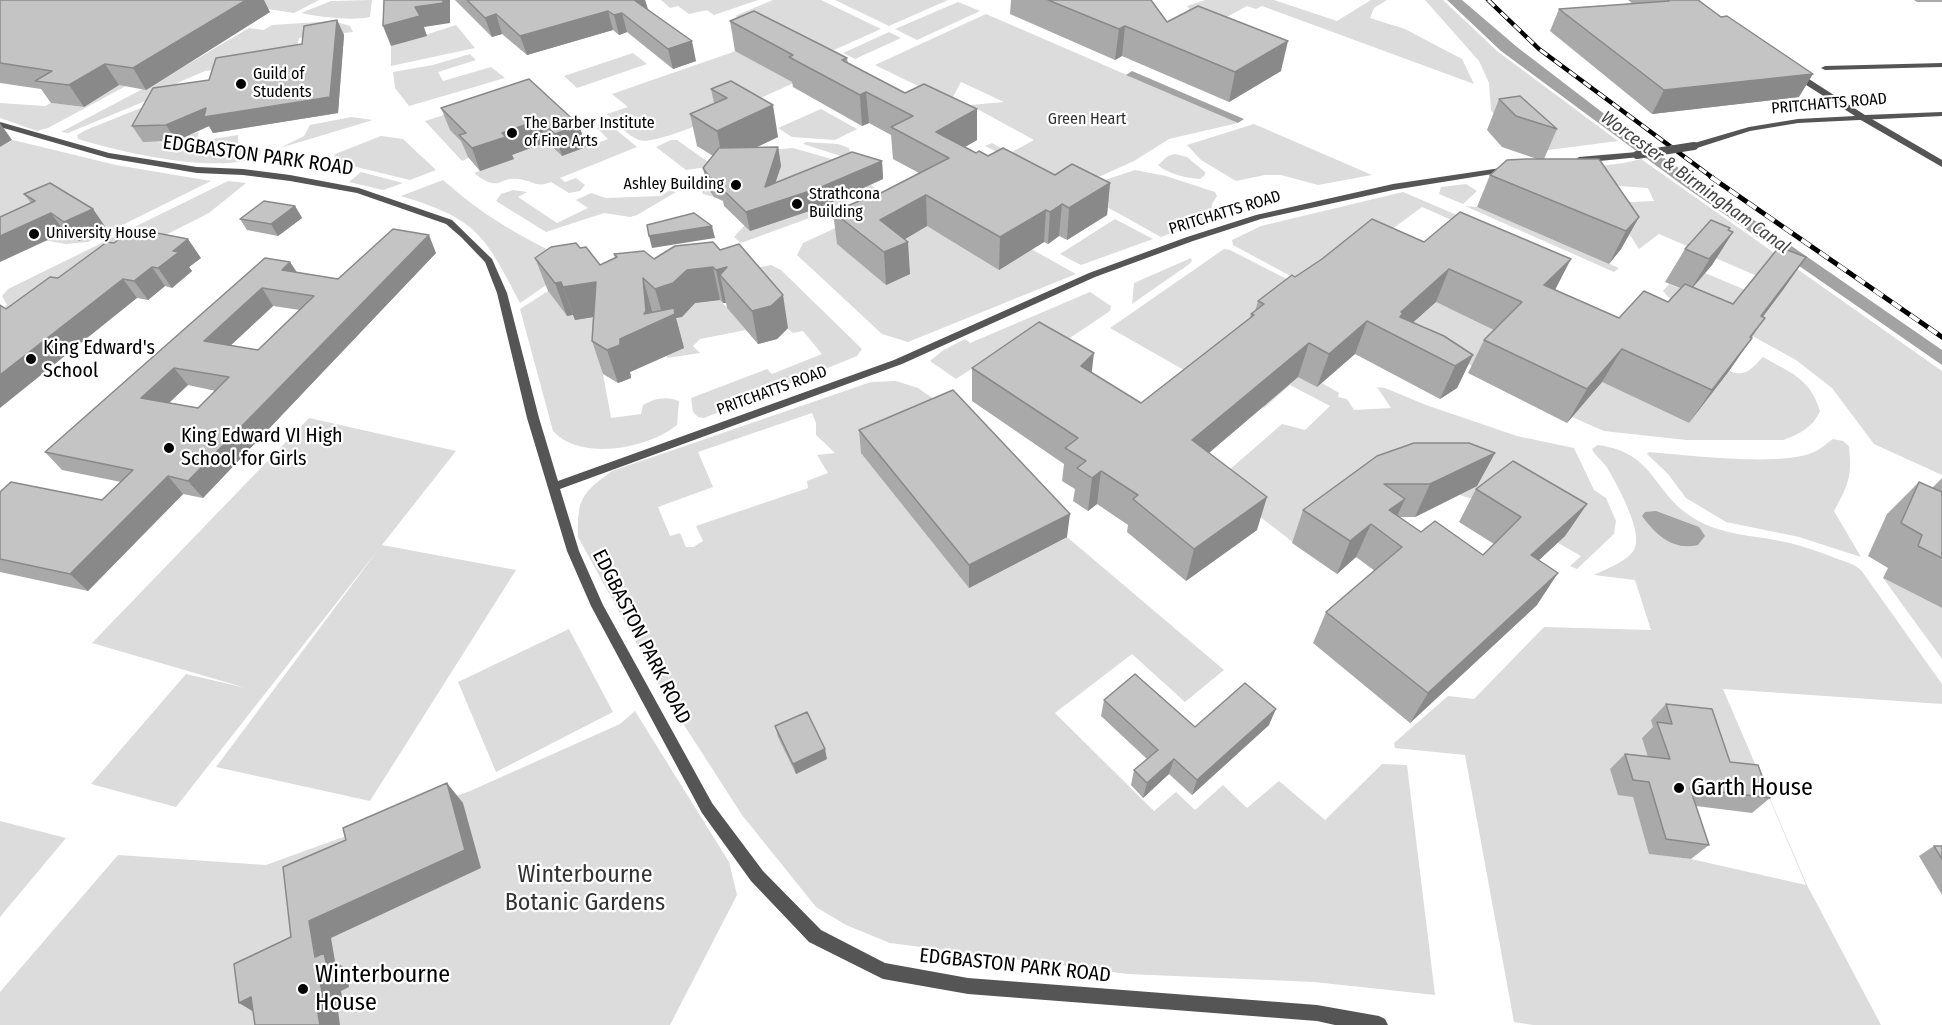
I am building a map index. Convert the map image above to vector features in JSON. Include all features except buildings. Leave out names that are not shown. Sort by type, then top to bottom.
[{"type":"street","points":[[1825,68],[1942,65]]},
{"type":"street","points":[[1789,70],[1862,117],[1942,164]]},
{"type":"street","name":"PRITCHATTS ROAD","points":[[1568,162],[1694,146],[1749,129],[1798,121],[1942,114]]},
{"type":"street","name":"EDGBASTON PARK ROAD","points":[[0,124],[108,155],[197,170],[243,172],[290,178],[359,191],[449,222],[489,261],[502,293],[573,551],[597,606],[707,808],[758,876],[815,936],[883,971],[968,986],[1317,1013],[1379,1025]]},
{"type":"street","name":"PRITCHATTS ROAD","points":[[554,487],[898,362],[1092,275],[1210,233],[1259,217],[1393,187],[1521,167]]},
{"type":"green space","points":[[209,0],[319,0],[294,13]]},
{"type":"green space","points":[[372,0],[370,17],[336,18],[301,13],[331,1]]},
{"type":"green space","points":[[661,0],[758,0],[714,15],[707,10],[689,14],[678,6],[670,8]]},
{"type":"green space","points":[[773,0],[821,0],[881,29],[816,58],[735,16]]},
{"type":"green space","points":[[835,0],[948,0],[889,26]]},
{"type":"green space","points":[[1205,0],[1274,0],[1337,21],[1371,0],[1387,0],[1374,8],[1370,18],[1405,29],[1462,59],[1474,84],[1262,6],[1256,9],[1247,6],[1225,18],[1191,11],[1187,6]]},
{"type":"green space","points":[[1425,0],[1443,0],[1497,51],[1618,141],[1541,151],[1491,111],[1489,83],[1479,61]]},
{"type":"green space","points":[[958,2],[980,11],[917,40],[895,29]]},
{"type":"green space","name":"Green Heart","points":[[986,14],[1238,123],[1169,139],[1134,161],[1072,189],[985,146],[992,143],[1010,153],[1034,140],[970,105],[1004,102],[961,82],[953,97],[924,85],[920,87],[875,65]]},
{"type":"green space","points":[[334,21],[350,26],[353,32],[299,38],[294,59],[205,71],[177,83],[177,88],[68,133],[61,132],[171,74],[249,28],[264,30],[272,25]]},
{"type":"green space","points":[[456,25],[475,48],[391,66],[391,46]]},
{"type":"green space","points":[[889,32],[901,38],[855,59],[843,53]]},
{"type":"green space","points":[[736,51],[794,83],[690,128],[650,140],[635,138],[607,114],[628,107],[612,94]]},
{"type":"green space","points":[[633,53],[647,64],[577,88],[564,76]]},
{"type":"green space","points":[[470,54],[476,60],[438,72],[443,81],[491,67],[505,78],[409,106],[395,88],[393,72],[433,65]]},
{"type":"green space","points":[[119,85],[126,86],[48,128],[37,131],[0,118],[0,103],[45,106],[51,103],[84,107]]},
{"type":"green space","points":[[524,89],[451,130],[475,155],[462,161],[425,121]]},
{"type":"green space","points":[[183,91],[142,140],[164,143],[199,132],[197,139],[200,141],[238,135],[238,145],[258,149],[261,151],[259,157],[240,162],[219,163],[169,160],[78,139],[77,135],[86,130]]},
{"type":"green space","points":[[821,109],[857,129],[835,140],[792,137],[778,128]]},
{"type":"green space","points":[[351,117],[373,120],[280,148],[304,136],[310,125]]},
{"type":"green space","points":[[609,124],[637,147],[560,178],[565,182],[576,178],[585,185],[580,191],[569,193],[551,182],[538,184],[519,179],[494,183],[474,173],[513,159],[510,156],[547,142],[562,156],[608,139],[597,128]]},
{"type":"green space","points":[[1254,124],[1372,175],[1318,185],[1281,175],[1265,175],[1236,181],[1201,160],[1187,145]]},
{"type":"green space","points":[[381,136],[403,139],[436,170],[410,180],[336,162],[334,159],[335,154]]},
{"type":"green space","points":[[13,140],[116,165],[211,181],[88,242],[66,244],[37,239],[60,229],[79,241],[106,228],[0,222],[0,147]]},
{"type":"green space","points":[[671,140],[677,140],[711,164],[707,167],[686,170],[656,147]]},
{"type":"green space","points":[[806,142],[838,144],[849,148],[850,152],[844,157],[803,144]]},
{"type":"green space","points":[[793,148],[835,160],[764,192],[707,187],[714,197],[703,194],[700,188],[707,177],[769,150]]},
{"type":"green space","points":[[1175,154],[1187,157],[1205,172],[1205,175],[1200,179],[1183,177],[1158,165],[1168,156]]},
{"type":"green space","points":[[1641,159],[1942,371],[1942,475],[1874,444],[1832,388],[1796,360],[1756,338],[1668,297],[1663,291],[1669,284],[1689,292],[1705,273],[1748,291],[1752,330],[1783,287],[1659,234],[1639,249],[1609,203],[1654,201],[1648,188],[1503,178]]},
{"type":"green space","points":[[1135,170],[1166,176],[1215,192],[1217,196],[1212,204],[1210,219],[1161,237],[1080,192],[1087,186]]},
{"type":"green space","points":[[361,172],[403,183],[383,190],[349,182]]},
{"type":"green space","points":[[443,180],[475,206],[507,227],[577,264],[520,303],[487,245],[476,233],[447,213],[401,196]]},
{"type":"green space","points":[[867,180],[874,188],[812,217],[741,243],[734,237],[760,208]]},
{"type":"green space","points":[[228,181],[246,183],[209,213],[0,319],[2,309],[7,305],[2,296],[8,289]]},
{"type":"green space","points":[[1466,184],[1477,191],[1463,204],[1439,194],[1441,187]]},
{"type":"green space","points":[[922,188],[1076,274],[908,342],[882,334],[797,255],[803,243]]},
{"type":"green space","points":[[513,190],[527,192],[518,197],[557,223],[588,208],[576,200],[591,193],[606,198],[661,196],[670,190],[676,192],[637,215],[630,217],[604,213],[546,232],[496,201],[501,194]]},
{"type":"green space","points":[[1403,192],[1562,260],[1557,266],[1422,207],[1361,252],[1298,280],[1233,245],[1232,240],[1261,226]]},
{"type":"green space","points":[[1465,206],[1477,207],[1619,268],[1614,272]]},
{"type":"green space","points":[[1115,219],[1153,239],[1081,265],[1060,254]]},
{"type":"green space","points":[[1224,249],[1312,292],[1317,387],[1322,383],[1339,393],[1338,397],[1347,399],[1354,410],[1391,408],[1377,387],[1385,388],[1426,405],[1517,436],[1574,448],[1594,490],[1606,498],[1616,521],[1614,534],[1577,569],[1570,566],[1581,556],[1491,505],[1444,490],[1303,550],[1224,489],[1220,478],[1282,424],[1305,430],[1330,406],[1290,385],[1264,408],[1197,369],[1191,374],[1110,328]]},
{"type":"green space","points":[[1191,258],[1192,261],[1188,265],[1132,304],[1134,283]]},
{"type":"green space","points":[[771,265],[781,270],[862,349],[857,356],[704,418],[698,417],[693,412],[691,398],[767,369],[772,374],[822,354],[803,331],[793,333],[720,275]]},
{"type":"green space","points":[[548,291],[567,316],[619,313],[603,374],[611,418],[641,414],[643,405],[661,398],[679,401],[677,425],[639,444],[609,449],[581,446],[566,441],[553,431],[520,309]]},
{"type":"green space","points":[[1090,292],[1111,306],[1110,311],[1058,346],[1029,331],[956,379],[930,361],[942,351],[965,339],[970,343]]},
{"type":"green space","points":[[720,300],[746,330],[700,339],[693,346],[700,353],[667,358],[664,322],[682,317],[689,309],[686,304]]},
{"type":"green space","points":[[1436,302],[1506,335],[1570,413],[1602,382],[1689,423],[1729,371],[1744,373],[1763,357],[1805,383],[1820,411],[1805,429],[1783,440],[1686,440],[1604,431],[1404,331]]},
{"type":"green space","points":[[896,381],[918,388],[954,413],[1067,537],[1224,670],[1185,702],[1132,654],[1055,713],[1154,811],[1176,792],[1195,810],[1223,785],[1247,808],[1279,781],[1325,820],[1382,764],[1407,765],[1435,995],[1314,982],[1128,974],[890,943],[846,925],[816,907],[742,815],[666,697],[578,537],[579,513],[580,505],[588,491],[612,471],[871,382]],"holes":[[[812,413],[816,423],[816,435],[835,453],[817,455],[828,473],[807,481],[808,488],[696,526],[703,541],[693,547],[686,547],[680,533],[670,536],[658,507],[713,487],[698,452]]]},
{"type":"green space","points":[[309,418],[456,451],[382,545],[516,570],[370,801],[216,767],[378,550],[176,807],[91,784],[186,674],[246,688],[92,643]]},
{"type":"green space","points":[[1833,439],[1843,441],[1849,446],[1850,465],[1846,486],[1834,511],[1861,557],[1799,537],[1726,522],[1686,498],[1668,474],[1647,454],[1649,452],[1734,459],[1780,459],[1814,452]]},
{"type":"green space","points":[[1598,445],[1617,449],[1632,457],[1653,476],[1682,510],[1707,525],[1727,532],[1799,546],[1854,565],[1861,570],[1942,684],[1942,704],[1723,689],[1807,885],[1881,1025],[1533,1025],[1514,1022],[1465,755],[1395,748],[1394,743],[1448,696],[1474,699],[1544,627],[1651,630],[1635,580],[1594,575],[1616,565],[1634,550],[1636,533],[1624,499],[1607,468],[1592,449]],"holes":[[[1764,786],[1806,885],[1691,859],[1650,854],[1633,797]]]},
{"type":"green space","points":[[1883,578],[1942,608],[1942,659]]},
{"type":"green space","points":[[569,629],[613,712],[496,772],[458,682]]},
{"type":"green space","name":"Winterbourne Botanic Gardens","points":[[635,711],[729,862],[737,895],[670,1025],[0,1025],[0,992],[118,855],[266,865],[470,791],[620,724]]},
{"type":"green space","points":[[0,821],[66,838],[0,917]]},
{"type":"water","name":"Worcester & Birmingham Canal","points":[[1447,0],[1462,0],[1517,47],[1641,142],[1942,350],[1942,365],[1681,184],[1501,51]]},
{"type":"water","points":[[1132,71],[1244,119],[1238,123],[1126,75]]},
{"type":"water","points":[[1656,511],[1699,527],[1705,536],[1698,545],[1689,546],[1681,546],[1666,540],[1642,516],[1645,512]]},
{"type":"railway","points":[[1488,0],[1539,49],[1713,178]]},
{"type":"railway","points":[[1711,177],[1942,337]]},
{"type":"place","name":"Guild of Students","points":[[241,84]]},
{"type":"place","name":"The Barber Institute of Fine Arts","points":[[512,133]]},
{"type":"place","name":"Ashley Building","points":[[736,185]]},
{"type":"place","name":"Strathcona Building","points":[[797,204]]},
{"type":"place","name":"University House","points":[[34,234]]},
{"type":"place","name":"King Edward's School","points":[[31,359]]},
{"type":"place","name":"King Edward VI High School for Girls","points":[[169,448]]},
{"type":"place","name":"Garth House","points":[[1679,788]]},
{"type":"place","name":"Winterbourne House","points":[[303,989]]}]
